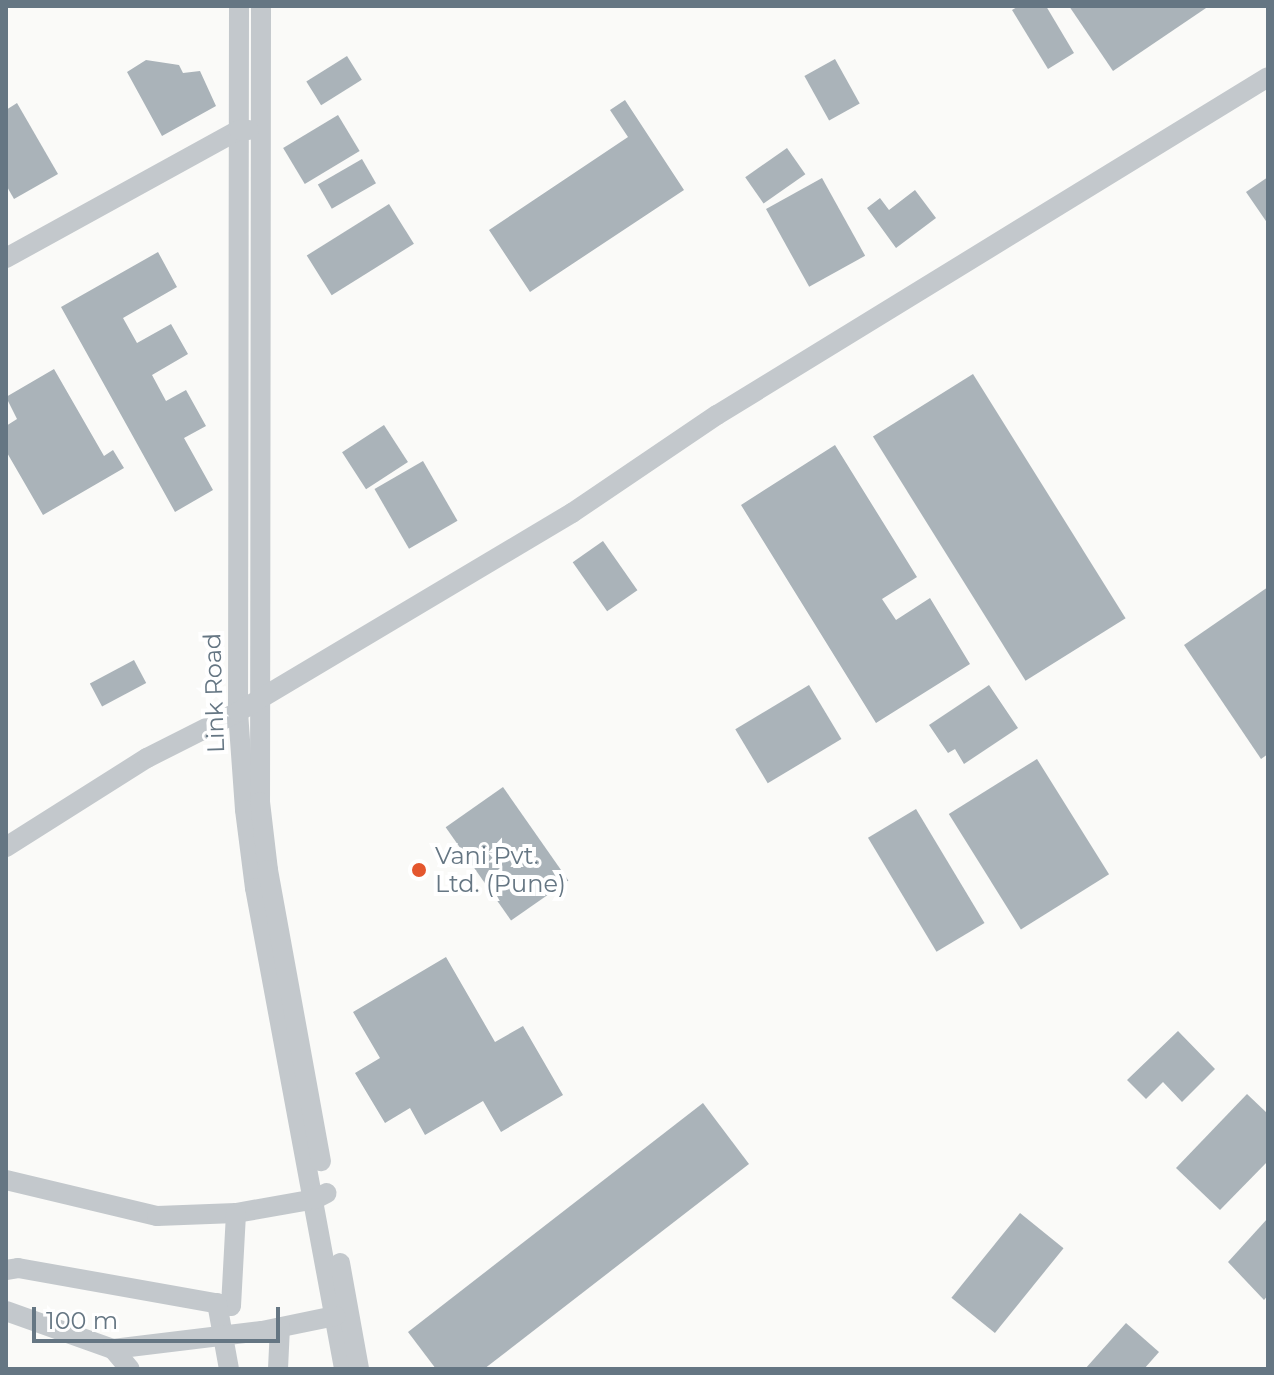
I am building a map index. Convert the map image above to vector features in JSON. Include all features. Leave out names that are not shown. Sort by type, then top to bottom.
[{"type":"street","name":"Link Road","points":[[239,6],[238,712],[255,888],[359,1369]]},
{"type":"street","name":"Link Road","points":[[261,6],[260,802],[268,870],[321,1196],[344,1369]]},
{"type":"street","points":[[6,847],[147,758],[238,712],[572,513],[717,415],[1268,77]]},
{"type":"street","points":[[6,258],[239,130],[261,129]]},
{"type":"street","points":[[6,1180],[157,1216],[236,1213],[321,1196]]},
{"type":"street","points":[[6,1270],[18,1268],[231,1306],[236,1213]]},
{"type":"street","points":[[217,1303],[229,1369]]},
{"type":"street","points":[[6,1311],[113,1349],[225,1336],[335,1316]]},
{"type":"street","points":[[278,1369],[280,1327]]},
{"type":"street","points":[[113,1349],[130,1369]]},
{"type":"building","points":[[1019,6],[1046,6],[1074,53],[1048,69],[1012,10]]},
{"type":"building","points":[[1069,6],[1209,6],[1113,71]]},
{"type":"building","points":[[347,56],[362,80],[321,105],[306,81]]},
{"type":"building","points":[[835,59],[860,104],[829,121],[804,76]]},
{"type":"building","points":[[146,60],[179,65],[183,73],[200,71],[216,106],[162,136],[127,72]]},
{"type":"building","points":[[625,100],[684,190],[530,292],[489,230],[628,137],[610,110]]},
{"type":"building","points":[[17,103],[58,174],[14,199],[6,185],[6,110]]},
{"type":"building","points":[[338,115],[360,151],[305,184],[283,148]]},
{"type":"building","points":[[787,148],[805,174],[764,203],[745,177]]},
{"type":"building","points":[[362,159],[376,183],[332,209],[318,184]]},
{"type":"building","points":[[1268,177],[1268,224],[1246,192]]},
{"type":"building","points":[[822,178],[865,256],[809,287],[766,209]]},
{"type":"building","points":[[915,190],[936,218],[896,248],[867,208],[880,198],[889,210]]},
{"type":"building","points":[[389,204],[414,244],[332,295],[307,255]]},
{"type":"building","points":[[158,252],[177,287],[123,318],[137,343],[171,324],[188,354],[152,375],[166,401],[186,390],[206,426],[184,438],[213,490],[175,512],[61,307]]},
{"type":"building","points":[[54,369],[104,456],[113,450],[124,468],[43,515],[6,451],[6,426],[17,419],[6,397]]},
{"type":"building","points":[[973,374],[1126,618],[1026,681],[873,437]]},
{"type":"building","points":[[384,425],[408,462],[366,489],[342,452]]},
{"type":"building","points":[[835,445],[917,577],[882,599],[896,620],[930,598],[970,664],[876,723],[741,505]]},
{"type":"building","points":[[423,461],[458,521],[409,549],[375,489]]},
{"type":"building","points":[[603,541],[637,590],[607,611],[573,562]]},
{"type":"building","points":[[1268,587],[1268,754],[1261,759],[1184,645]]},
{"type":"building","points":[[134,660],[146,683],[102,706],[90,683]]},
{"type":"building","points":[[809,685],[841,739],[768,783],[735,729]]},
{"type":"building","points":[[989,685],[1018,728],[964,764],[955,749],[948,753],[929,725]]},
{"type":"building","points":[[1037,759],[1109,874],[1021,929],[949,814]]},
{"type":"building","points":[[503,787],[568,880],[511,921],[446,827]]},
{"type":"building","points":[[916,809],[985,923],[936,952],[868,838]]},
{"type":"building","points":[[446,957],[495,1042],[523,1026],[563,1095],[501,1132],[483,1101],[425,1135],[410,1108],[385,1123],[355,1073],[380,1058],[353,1012]]},
{"type":"building","points":[[1178,1031],[1215,1069],[1182,1102],[1163,1082],[1146,1099],[1127,1080]]},
{"type":"building","points":[[1247,1094],[1268,1114],[1268,1161],[1220,1210],[1176,1168]]},
{"type":"building","points":[[703,1103],[749,1164],[484,1369],[436,1369],[408,1332]]},
{"type":"building","points":[[1020,1213],[1064,1248],[995,1333],[951,1298]]},
{"type":"building","points":[[1268,1218],[1268,1295],[1264,1300],[1228,1262]]},
{"type":"building","points":[[1126,1323],[1159,1352],[1144,1369],[1085,1369]]},
{"type":"place","name":"Vani Pvt. Ltd. (Pune)","points":[[419,870]]}]
